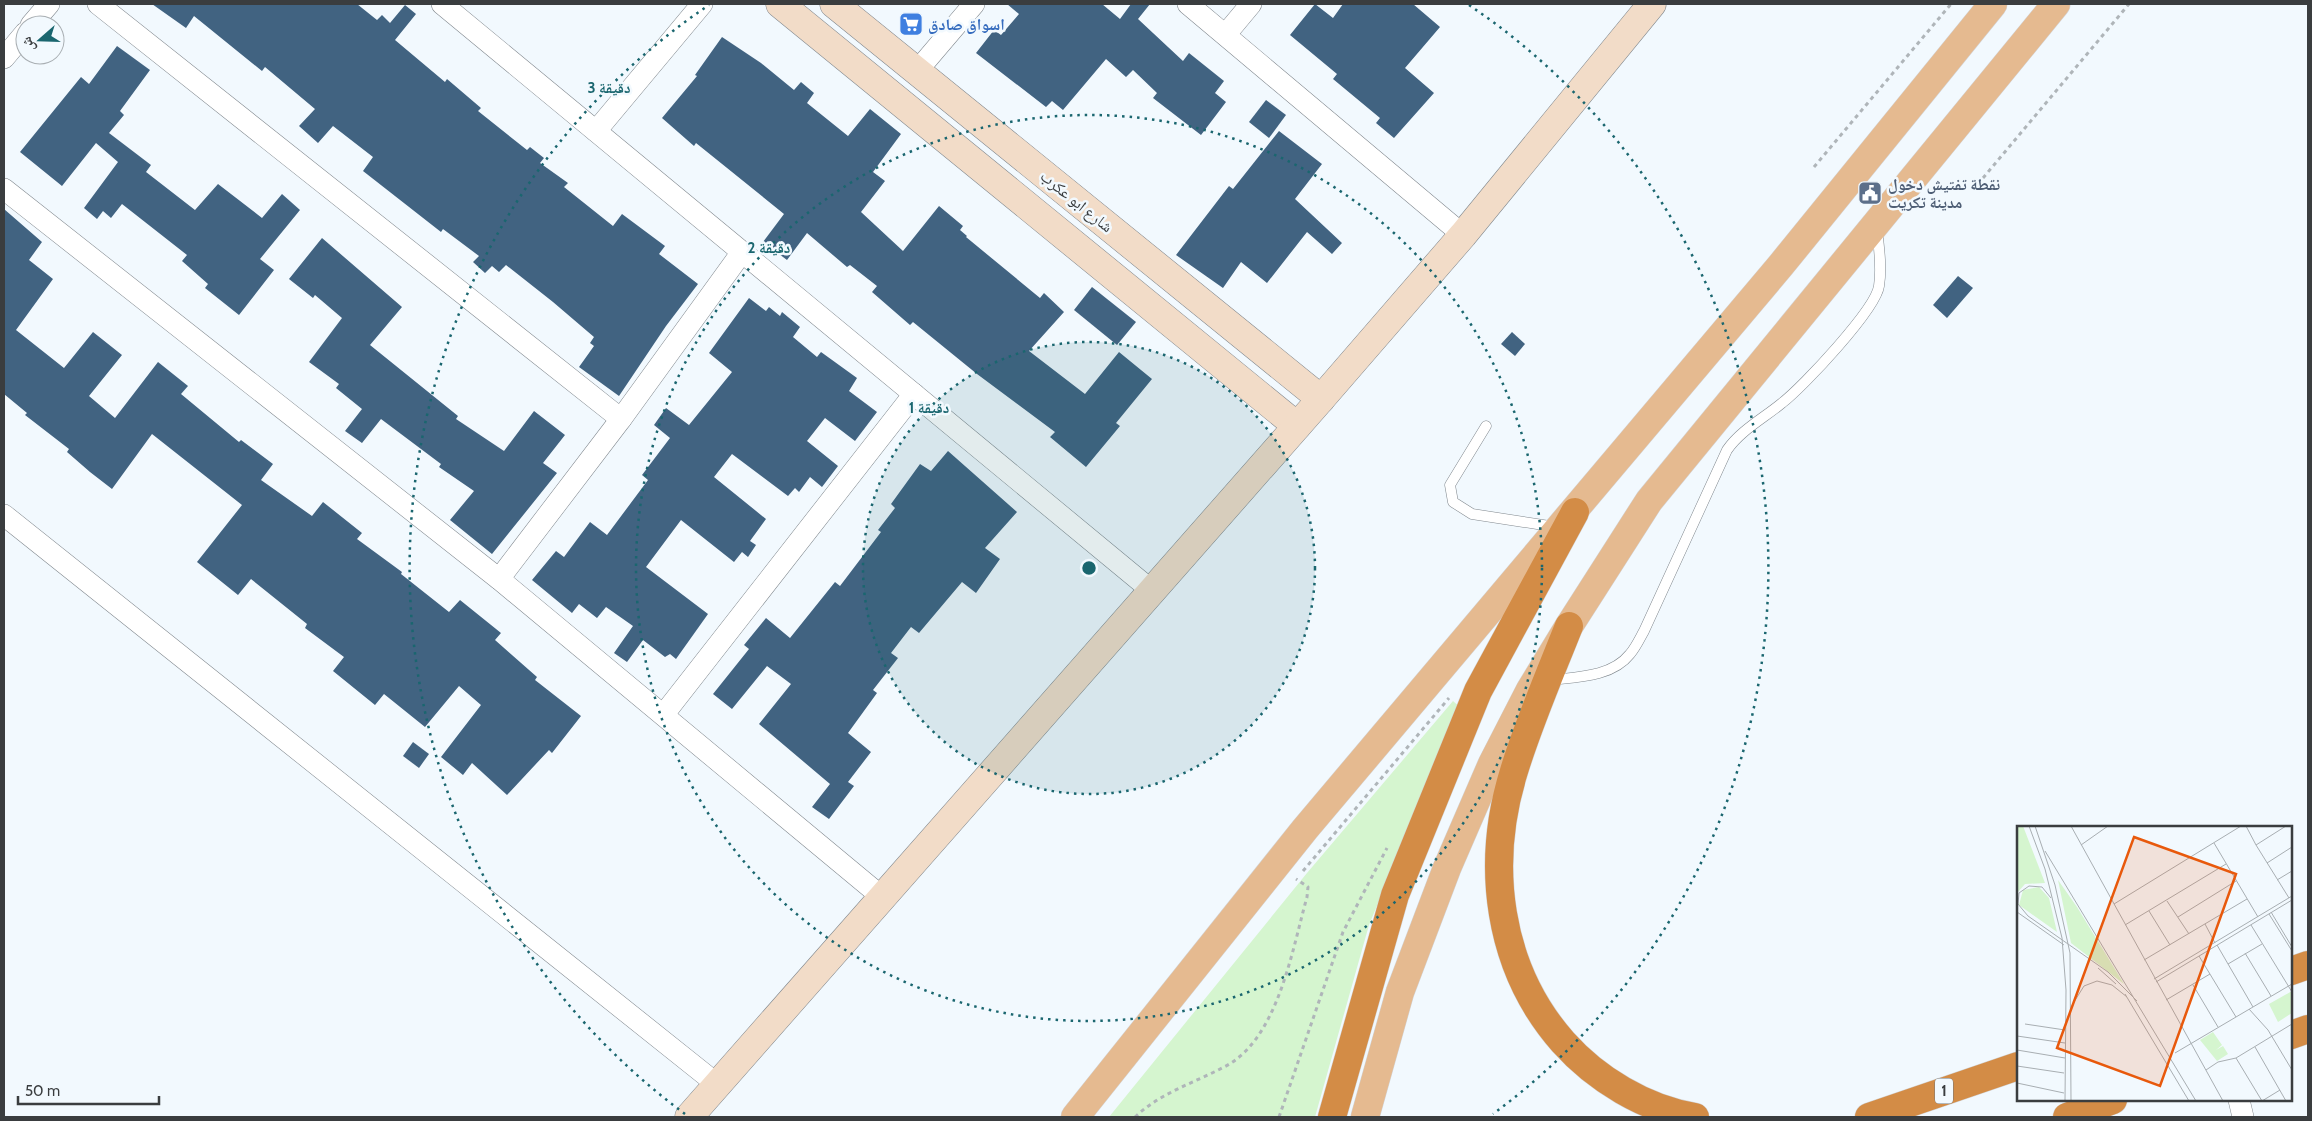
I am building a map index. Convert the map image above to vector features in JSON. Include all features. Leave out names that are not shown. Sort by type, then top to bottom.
[{"type":"highway","points":[[1332,1117],[1395,895],[1478,691],[1568,520]]},
{"type":"highway","points":[[1569,626],[1513,773],[1500,848],[1502,913],[1518,974],[1551,1028],[1591,1070],[1615,1085],[1655,1105],[1681,1115],[1695,1117]]},
{"type":"highway","points":[[2292,971],[2308,965]]},
{"type":"highway","points":[[2292,1035],[2308,1029]]},
{"type":"highway","name":"1","points":[[1869,1117],[2017,1066]]},
{"type":"highway","points":[[2067,1117],[2109,1107]]},
{"type":"main road","points":[[1075,1117],[1306,829],[1781,265],[1993,4]]},
{"type":"main road","points":[[1365,1117],[1400,992],[1447,868],[1492,764],[1530,690],[1569,626],[1649,501],[2056,4]]},
{"type":"street","points":[[40,15],[49,4]]},
{"type":"street","points":[[98,4],[621,419]]},
{"type":"street","points":[[442,4],[1151,590]]},
{"type":"street","points":[[596,131],[702,4]]},
{"type":"street","points":[[780,4],[1297,426]]},
{"type":"street","name":"شارع ابو عكرب","points":[[834,4],[1321,399]]},
{"type":"street","points":[[917,71],[974,4]]},
{"type":"street","points":[[1188,4],[1463,234]]},
{"type":"street","points":[[1226,34],[1250,4]]},
{"type":"street","points":[[689,1117],[1321,399],[1463,234],[1649,5]]},
{"type":"street","points":[[4,58],[15,44]]},
{"type":"street","points":[[4,189],[499,579],[664,714],[882,897]]},
{"type":"street","points":[[499,579],[621,419],[742,252]]},
{"type":"street","points":[[664,714],[914,394]]},
{"type":"street","points":[[4,515],[718,1085]]},
{"type":"street","points":[[2239,1101],[2243,1117]]},
{"type":"lane","points":[[1547,680],[1592,675],[1610,669],[1629,655],[1644,631],[1730,445],[1740,435],[1784,402],[1826,359],[1875,300],[1879,287],[1880,270],[1877,223]]},
{"type":"lane","points":[[1486,426],[1450,485],[1450,494],[1453,502],[1472,514],[1568,520]]},
{"type":"path","points":[[1814,168],[1951,4]]},
{"type":"path","points":[[1983,178],[2129,4]]},
{"type":"path","points":[[1279,1117],[1343,932],[1388,847]]},
{"type":"path","points":[[1135,1117],[1175,1089],[1231,1063],[1258,1035],[1269,1017],[1284,982],[1307,897],[1308,887],[1296,879]]},
{"type":"green space","points":[[1453,701],[1462,709],[1369,925],[1315,1117],[1109,1117],[1307,873]]},
{"type":"building","points":[[152,4],[357,4],[377,20],[382,15],[390,23],[405,5],[416,14],[395,40],[445,82],[447,79],[481,108],[478,111],[527,150],[530,147],[544,158],[540,163],[568,183],[564,187],[613,226],[622,214],[665,246],[659,254],[698,284],[666,326],[619,396],[579,367],[594,346],[590,343],[594,337],[553,302],[506,265],[499,272],[492,266],[485,273],[473,262],[479,256],[443,229],[441,232],[363,171],[373,157],[333,126],[318,143],[299,126],[315,109],[265,67],[262,71],[194,16],[186,28]]},
{"type":"building","points":[[1007,4],[1102,4],[1120,19],[1131,4],[1150,4],[1138,19],[1183,61],[1189,53],[1224,81],[1215,93],[1226,102],[1201,135],[1153,98],[1157,93],[1133,70],[1126,77],[1106,59],[1063,110],[1052,101],[1046,107],[976,53],[994,30],[1001,35],[1019,14]]},
{"type":"building","points":[[1315,4],[1333,18],[1343,4],[1413,4],[1440,27],[1405,68],[1434,93],[1394,138],[1376,123],[1380,118],[1333,79],[1337,74],[1290,35]]},
{"type":"building","points":[[722,37],[761,63],[794,90],[801,82],[814,93],[807,103],[848,136],[870,109],[901,134],[873,172],[885,181],[861,212],[903,251],[939,206],[963,226],[960,230],[966,237],[1040,298],[1044,293],[1064,312],[1029,351],[1085,394],[1119,352],[1152,379],[1116,423],[1120,426],[1086,467],[1050,437],[1055,432],[977,374],[913,322],[910,325],[872,292],[877,286],[850,265],[847,267],[807,233],[787,260],[763,242],[784,214],[696,143],[694,146],[662,118],[697,76],[695,75]]},
{"type":"building","points":[[117,46],[150,70],[120,111],[124,115],[109,133],[151,165],[146,172],[195,210],[218,184],[262,218],[282,194],[300,210],[260,259],[274,270],[239,315],[205,288],[208,284],[182,261],[187,255],[122,204],[111,218],[103,211],[97,219],[84,208],[118,162],[96,143],[62,186],[20,152],[81,77],[89,84]]},
{"type":"building","points":[[1266,100],[1286,115],[1269,138],[1249,122]]},
{"type":"building","points":[[1279,131],[1322,164],[1295,199],[1342,243],[1332,254],[1307,232],[1267,283],[1241,262],[1223,288],[1176,255],[1229,186],[1233,189]]},
{"type":"building","points":[[4,209],[42,242],[29,260],[53,279],[16,330],[64,368],[93,332],[122,355],[89,396],[115,418],[158,362],[188,386],[181,394],[239,442],[241,440],[273,464],[261,480],[312,516],[323,502],[362,533],[357,539],[402,572],[401,574],[449,612],[460,600],[501,633],[495,640],[537,677],[535,680],[581,716],[552,753],[549,750],[507,795],[472,763],[463,775],[441,757],[481,705],[459,686],[425,727],[384,694],[375,705],[333,671],[344,657],[305,628],[307,624],[251,579],[238,595],[197,562],[242,505],[152,434],[112,489],[67,452],[69,449],[25,415],[27,413],[4,394]]},
{"type":"building","points":[[322,238],[402,307],[370,345],[458,416],[456,419],[504,451],[534,411],[565,435],[543,463],[557,473],[492,554],[450,520],[474,491],[439,467],[441,464],[381,419],[362,443],[345,431],[362,409],[336,388],[339,384],[309,362],[342,318],[315,295],[313,298],[289,279]]},
{"type":"building","points":[[1958,276],[1973,288],[1947,318],[1933,305]]},
{"type":"building","points":[[1092,287],[1136,322],[1117,345],[1074,310]]},
{"type":"building","points":[[749,298],[766,311],[769,307],[780,316],[782,312],[800,327],[793,337],[817,357],[821,352],[857,378],[849,391],[877,412],[855,441],[825,418],[807,441],[838,466],[822,487],[810,477],[799,492],[795,488],[788,496],[732,454],[714,477],[766,519],[750,541],[756,545],[748,557],[742,552],[734,562],[681,520],[646,567],[708,614],[676,659],[670,654],[665,657],[643,640],[627,662],[614,653],[633,626],[606,607],[597,618],[579,604],[572,613],[532,580],[556,551],[564,557],[590,522],[607,535],[648,480],[642,475],[670,438],[654,425],[666,408],[689,425],[732,372],[709,353]]},
{"type":"building","points":[[1512,332],[1525,344],[1515,356],[1501,344]]},
{"type":"building","points":[[948,451],[1017,512],[985,548],[1000,559],[976,593],[962,582],[919,633],[911,627],[891,653],[898,658],[873,690],[877,693],[848,733],[871,752],[848,782],[854,786],[829,819],[812,807],[830,784],[759,724],[791,684],[767,666],[732,709],[713,694],[749,649],[744,645],[766,618],[790,638],[835,582],[840,586],[881,532],[878,530],[895,508],[891,504],[920,464],[931,471]]},
{"type":"building","points":[[413,742],[429,754],[419,768],[403,756]]},
{"type":"place","name":"اسواق صادق","points":[[911,24]]},
{"type":"place","name":"نقطة تفتيش دخول مدينة تكريت","points":[[1870,193]]}]
